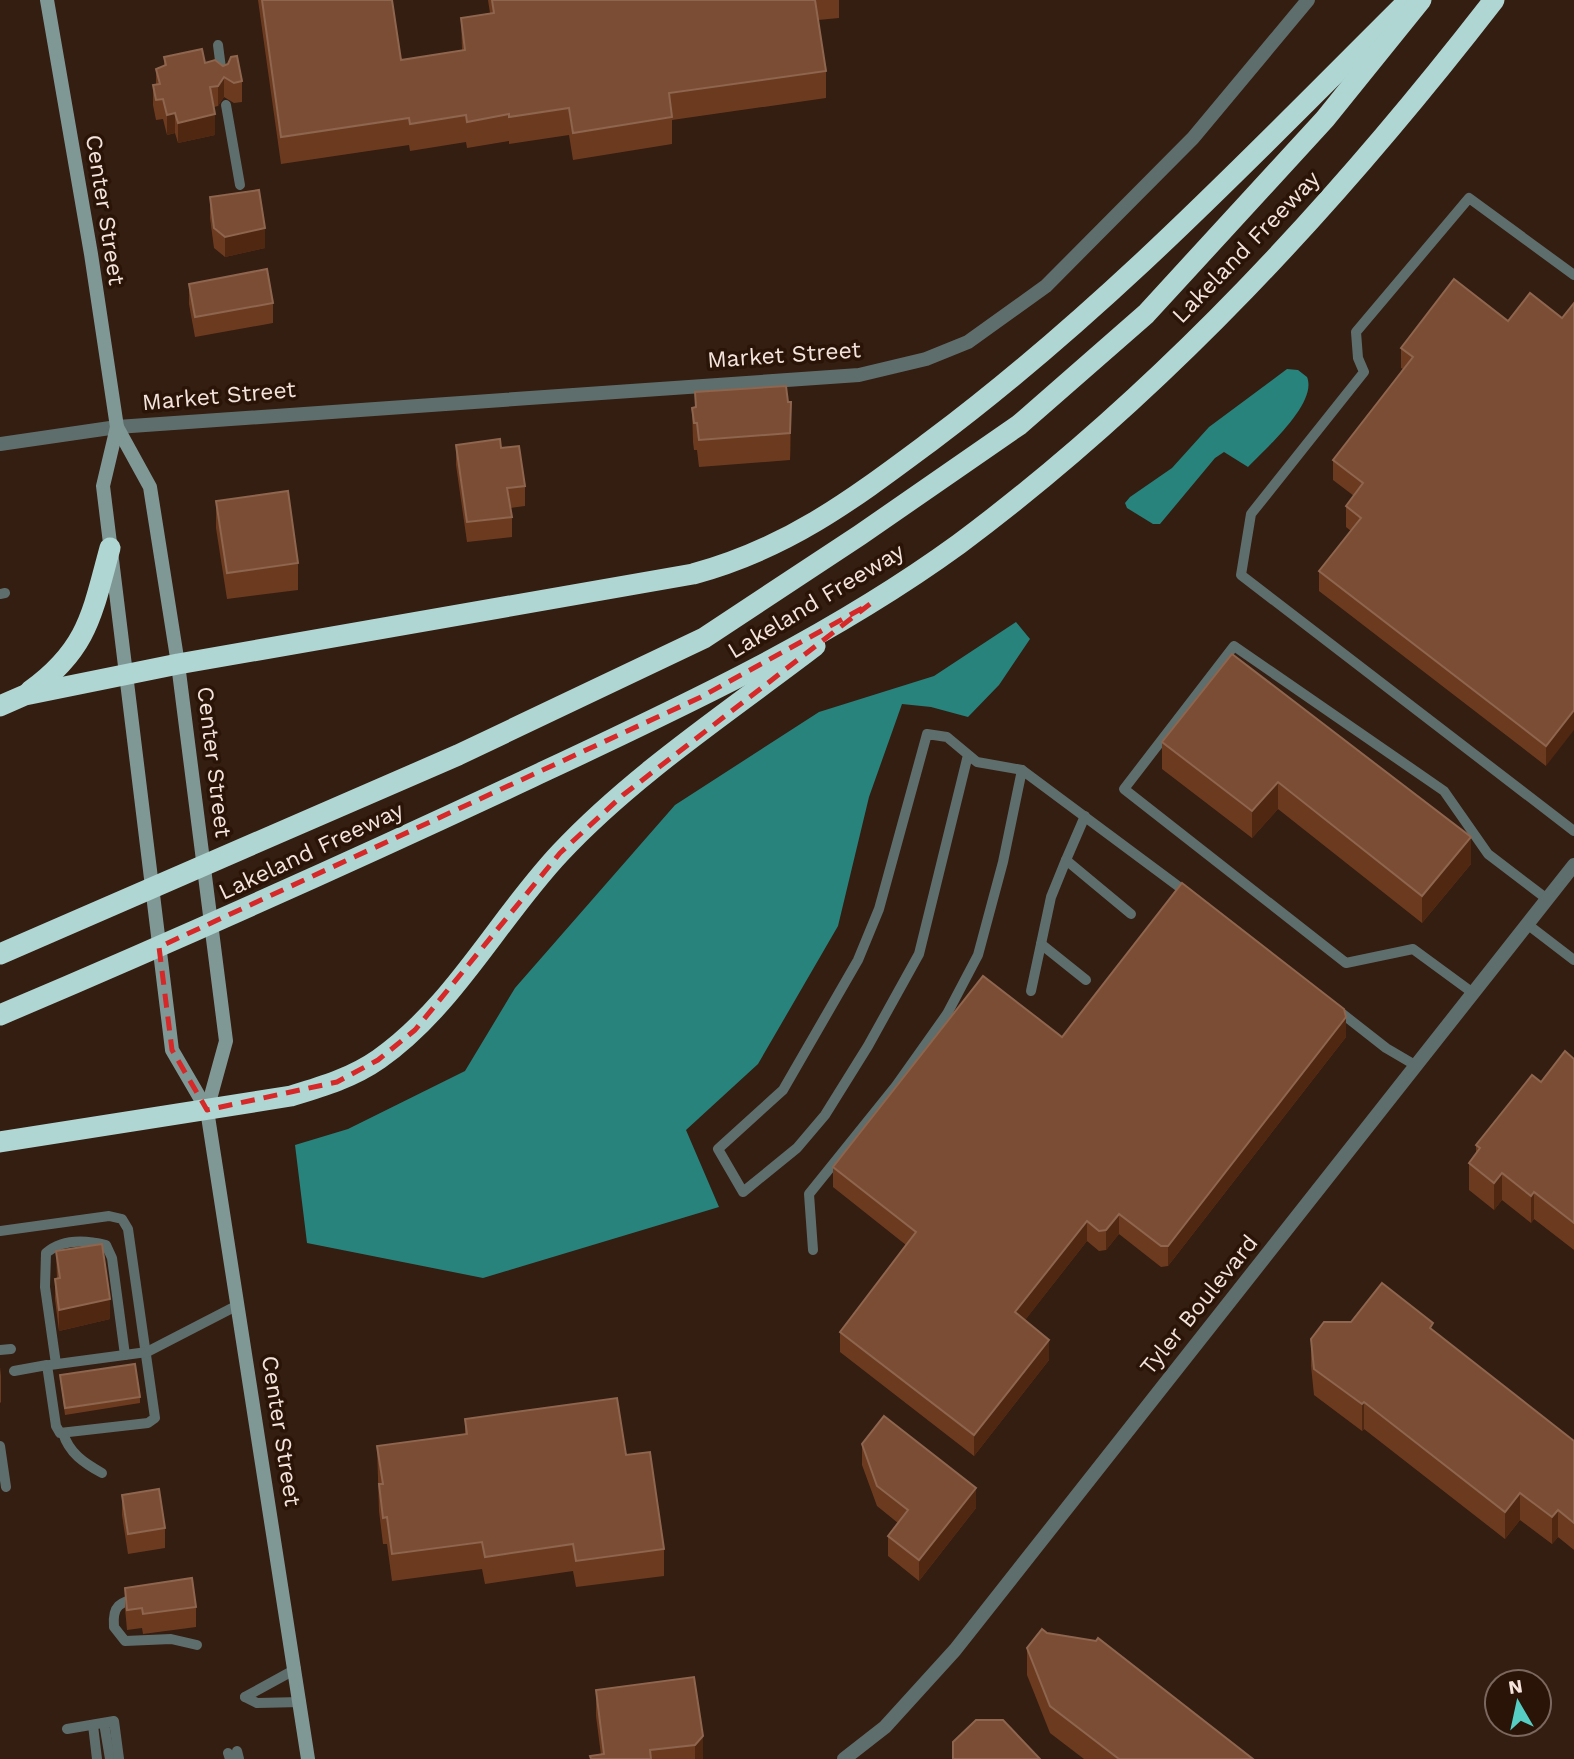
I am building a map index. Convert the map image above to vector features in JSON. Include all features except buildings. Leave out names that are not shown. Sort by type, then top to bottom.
[{"type":"highway","points":[[25,695],[126,677],[178,664],[694,574],[772,547],[855,497],[997,391],[1156,251],[1409,0]]},
{"type":"highway","name":"Lakeland Freeway","points":[[0,954],[458,755],[704,638],[1019,425],[1146,314],[1325,119],[1422,0]]},
{"type":"highway","name":"Lakeland Freeway","points":[[0,1014],[278,896],[701,697],[870,604],[957,545],[1036,484],[1150,384],[1326,203],[1494,0]]},
{"type":"highway","points":[[0,706],[25,695],[58,671],[77,646],[96,603],[110,548]]},
{"type":"highway","points":[[0,1142],[291,1096],[337,1082],[377,1060],[415,1030],[560,853],[622,794],[870,604]]},
{"type":"main road","name":"Center Street","points":[[47,0],[117,427],[150,487],[178,664],[226,1041],[206,1110]]},
{"type":"main road","name":"Center Street","points":[[117,427],[103,486],[172,1050],[206,1110],[296,1669],[308,1759]]},
{"type":"street","name":"Market Street","points":[[0,444],[117,427],[859,375],[926,359],[968,342],[1046,286],[1194,138],[1308,0]]},
{"type":"street","name":"Tyler Boulevard","points":[[845,1759],[885,1727],[955,1650],[1036,1544],[1209,1332],[1415,1065],[1574,865]]},
{"type":"lane","points":[[218,45],[223,79]]},
{"type":"lane","points":[[226,105],[240,185]]},
{"type":"lane","points":[[1574,275],[1469,198],[1356,332],[1358,358],[1364,372],[1251,514],[1241,575],[1574,831]]},
{"type":"lane","points":[[1473,993],[1413,950],[1346,964],[1124,789],[1234,646],[1444,791],[1488,854],[1547,899]]},
{"type":"lane","points":[[968,755],[919,954],[868,1046],[825,1115],[797,1148],[743,1192],[718,1149],[783,1090],[858,960],[879,909],[927,734],[947,737],[977,762],[1022,769],[1201,903]]},
{"type":"lane","points":[[813,1250],[809,1194],[896,1086],[947,1014],[978,955],[1003,862],[1022,769]]},
{"type":"lane","points":[[1031,990],[1051,897],[1085,816]]},
{"type":"lane","points":[[1066,860],[1131,914]]},
{"type":"lane","points":[[1528,924],[1574,960]]},
{"type":"lane","points":[[1041,944],[1086,980]]},
{"type":"lane","points":[[1321,998],[1386,1048],[1415,1065]]},
{"type":"lane","points":[[0,1231],[109,1216],[122,1219],[128,1229],[155,1418],[148,1423],[63,1433]]},
{"type":"lane","points":[[102,1473],[82,1461],[66,1444],[63,1433],[56,1426],[45,1287],[46,1253],[54,1246],[86,1240],[106,1245],[113,1258],[125,1355]]},
{"type":"lane","points":[[15,1371],[147,1352],[238,1305]]},
{"type":"lane","points":[[0,1446],[6,1487]]},
{"type":"lane","points":[[154,1595],[121,1601],[113,1616],[119,1636],[134,1643],[171,1639],[197,1645]]},
{"type":"lane","points":[[296,1669],[245,1698],[257,1703],[301,1702]]},
{"type":"lane","points":[[66,1729],[104,1723]]},
{"type":"lane","points":[[97,1759],[104,1723]]},
{"type":"lane","points":[[104,1723],[110,1759]]},
{"type":"lane","points":[[104,1723],[119,1759]]},
{"type":"highlighted area","points":[[870,604],[623,795],[560,853],[415,1030],[378,1060],[337,1082],[207,1110],[172,1050],[159,947],[701,697]]},
{"type":"water","points":[[1287,369],[1298,370],[1307,377],[1305,400],[1288,425],[1248,467],[1224,452],[1215,458],[1160,524],[1153,524],[1127,508],[1125,503],[1130,497],[1172,468],[1209,427]]},
{"type":"water","points":[[1016,622],[1030,639],[999,685],[968,717],[931,707],[902,704],[869,797],[838,926],[758,1064],[686,1130],[719,1207],[483,1278],[307,1243],[295,1145],[348,1129],[465,1071],[515,988],[675,805],[819,712],[934,676]]}]
